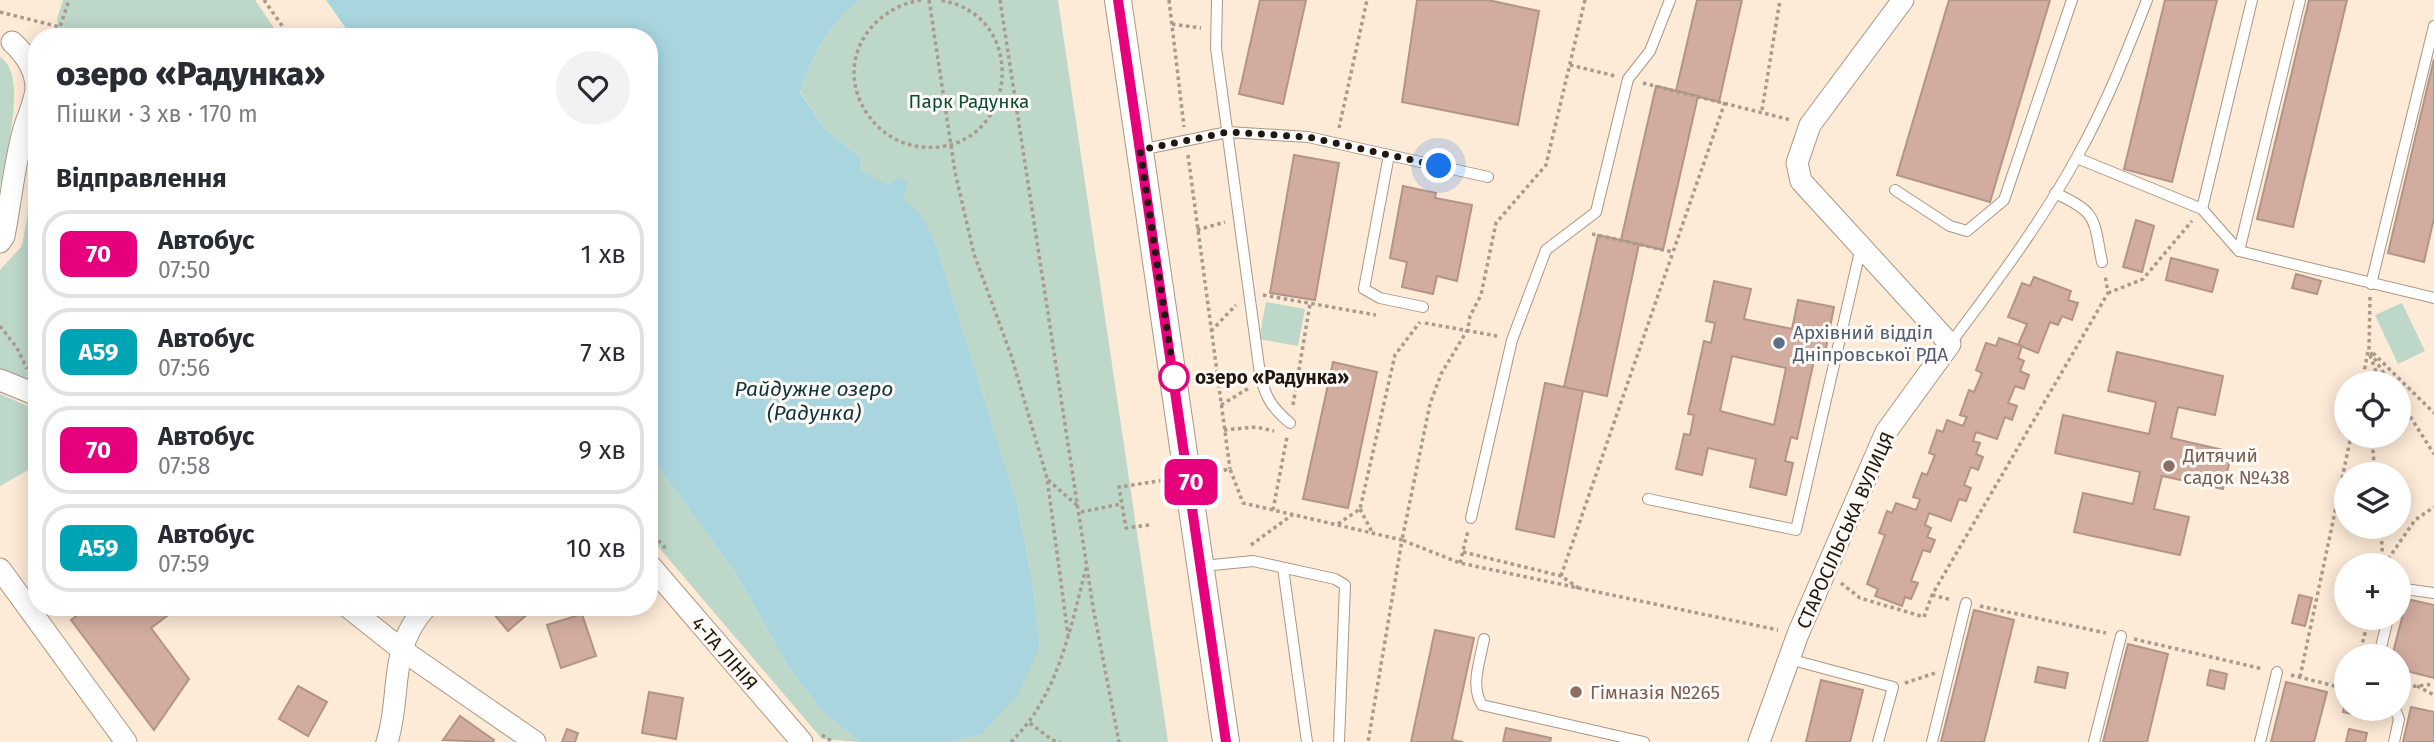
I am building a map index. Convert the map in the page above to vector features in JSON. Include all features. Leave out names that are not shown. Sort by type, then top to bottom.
[{"type":"street","points":[[1118,0],[1203,566],[1226,742]]},
{"type":"street","points":[[1903,0],[1810,125],[1797,163],[1801,181],[1950,344]]},
{"type":"street","points":[[6,41],[28,47]]},
{"type":"street","points":[[6,41],[25,54],[28,60]]},
{"type":"street","points":[[0,242],[4,236],[28,120]]},
{"type":"street","name":"СТАРОСІЛЬСЬКА ВУЛИЦЯ","points":[[1759,742],[1798,634],[1886,432],[1950,344]]},
{"type":"street","points":[[0,380],[28,384]]},
{"type":"street","points":[[0,569],[28,607]]},
{"type":"street","name":"4-ТА ЛІНІЯ","points":[[658,574],[802,742]]},
{"type":"street","points":[[34,616],[126,742]]},
{"type":"street","points":[[359,616],[402,650],[534,742]]},
{"type":"street","points":[[387,742],[402,650],[417,616]]},
{"type":"lane","points":[[1217,0],[1216,48],[1261,380],[1273,409],[1290,424]]},
{"type":"lane","points":[[1471,518],[1512,340],[1546,250],[1596,212],[1628,79],[1650,51],[1670,0]]},
{"type":"lane","points":[[1895,190],[1950,226],[1967,232],[2004,200],[2072,0]]},
{"type":"lane","points":[[1950,344],[2077,158],[2114,84],[2147,0]]},
{"type":"lane","points":[[2202,209],[2252,0]]},
{"type":"lane","points":[[2239,251],[2300,0]]},
{"type":"lane","points":[[2371,284],[2434,26]]},
{"type":"lane","points":[[1140,150],[1228,132],[1308,137],[1488,177]]},
{"type":"lane","points":[[1389,155],[1364,289],[1380,298],[1423,307]]},
{"type":"lane","points":[[2077,158],[2202,209],[2239,251],[2434,298]]},
{"type":"lane","points":[[2055,193],[2081,205],[2091,215],[2102,262]]},
{"type":"lane","points":[[1648,499],[1796,530],[1861,247]]},
{"type":"lane","points":[[1203,566],[1253,561],[1335,579],[1345,585],[1339,742]]},
{"type":"lane","points":[[1283,568],[1307,742]]},
{"type":"lane","points":[[2411,590],[2434,593]]},
{"type":"lane","points":[[1932,742],[1966,604]]},
{"type":"lane","points":[[2094,742],[2121,636]]},
{"type":"lane","points":[[1483,639],[1476,683],[1476,695],[1482,705],[1644,742]]},
{"type":"lane","points":[[1789,659],[1893,687],[1878,742]]},
{"type":"lane","points":[[2260,742],[2277,672]]},
{"type":"lane","points":[[2394,742],[2399,721]]},
{"type":"path","points":[[0,12],[60,27],[69,0]]},
{"type":"path","points":[[264,0],[283,28]]},
{"type":"path","points":[[921,0],[903,3],[882,15],[866,33],[856,55],[854,80],[860,103],[873,122],[890,137],[911,146],[933,148],[951,144],[975,132],[990,116],[1000,96],[1004,74],[1001,56],[990,29],[972,12],[951,2],[938,0]]},
{"type":"path","points":[[929,0],[951,144],[974,254],[1011,355],[1047,478],[1068,635]]},
{"type":"path","points":[[1000,0],[1117,741]]},
{"type":"path","points":[[1169,0],[1230,469]]},
{"type":"path","points":[[1335,143],[1367,0]]},
{"type":"path","points":[[1585,0],[1546,165],[1496,223],[1481,295],[1469,316],[1468,330],[1441,374],[1430,404],[1402,540],[1460,563],[1798,634]]},
{"type":"path","points":[[1762,110],[1780,0]]},
{"type":"path","points":[[1172,24],[1217,30]]},
{"type":"path","points":[[1001,56],[1008,54]]},
{"type":"path","points":[[1570,65],[1762,110],[1810,125]]},
{"type":"path","points":[[1561,576],[1725,102]]},
{"type":"path","points":[[1826,571],[1860,598],[1924,617],[1932,595],[2109,293],[2143,279],[2202,209]]},
{"type":"path","points":[[1197,230],[1241,218]]},
{"type":"path","points":[[1573,230],[1673,252]]},
{"type":"path","points":[[2102,262],[2109,293]]},
{"type":"path","points":[[2365,371],[2369,350],[2371,284]]},
{"type":"path","points":[[1211,331],[1249,293],[1379,315]]},
{"type":"path","points":[[1290,424],[1310,304]]},
{"type":"path","points":[[1373,533],[1360,509],[1395,355],[1420,322],[1423,307]]},
{"type":"path","points":[[1406,320],[1512,340]]},
{"type":"path","points":[[0,326],[17,348],[28,372]]},
{"type":"path","points":[[2369,350],[2375,371]]},
{"type":"path","points":[[2369,350],[2382,371]]},
{"type":"path","points":[[2369,350],[2434,413]]},
{"type":"path","points":[[1221,405],[1261,380]]},
{"type":"path","points":[[2411,418],[2434,454]]},
{"type":"path","points":[[1224,430],[1256,427],[1288,435],[1273,510]]},
{"type":"path","points":[[2300,677],[2348,448]]},
{"type":"path","points":[[1047,478],[1081,510]]},
{"type":"path","points":[[1136,484],[1119,487],[1126,528],[1149,525]]},
{"type":"path","points":[[1081,510],[1121,504]]},
{"type":"path","points":[[2392,553],[2415,520],[2434,507]]},
{"type":"path","points":[[1336,525],[1360,509]]},
{"type":"path","points":[[1250,545],[1292,515]]},
{"type":"path","points":[[1460,563],[1471,518]]},
{"type":"path","points":[[1463,552],[1561,576],[1582,590]]},
{"type":"path","points":[[1011,742],[1043,705],[1068,635],[1088,563]]},
{"type":"path","points":[[1966,604],[2121,636],[2334,686]]},
{"type":"path","points":[[1893,687],[1950,668]]},
{"type":"path","points":[[2411,686],[2434,684]]},
{"type":"path","points":[[2414,685],[2434,695]]},
{"type":"path","points":[[1030,723],[1052,740],[1060,742]]},
{"type":"green space","points":[[63,0],[255,0],[274,28],[58,28],[57,19]]},
{"type":"green space","name":"Парк Радунка","points":[[859,0],[1058,0],[1168,742],[948,742],[980,735],[1040,646],[1032,579],[1016,499],[935,241],[904,200],[861,171],[860,157],[825,129],[800,91],[823,41]]},
{"type":"green space","points":[[0,57],[9,66],[14,98],[10,138],[0,188]]},
{"type":"green space","points":[[28,212],[28,382],[0,371],[0,270],[22,246]]},
{"type":"green space","points":[[1266,302],[1305,309],[1298,346],[1259,339]]},
{"type":"green space","points":[[2402,303],[2425,351],[2398,364],[2375,315]]},
{"type":"green space","points":[[0,394],[28,406],[28,470],[0,486]]},
{"type":"green space","points":[[658,466],[737,575],[789,668],[822,711],[860,742],[822,739],[658,547]]},
{"type":"water","name":"Райдужне озеро (Радунка)","points":[[326,0],[859,0],[830,31],[800,92],[825,129],[860,157],[861,171],[888,185],[899,177],[908,183],[903,198],[919,213],[935,241],[1016,499],[1032,579],[1040,646],[1017,696],[980,735],[948,742],[860,742],[822,711],[789,668],[737,575],[658,466],[658,28],[346,28]]},
{"type":"building","points":[[1260,0],[1306,0],[1283,104],[1239,94]]},
{"type":"building","points":[[1417,0],[1488,0],[1539,11],[1518,125],[1402,102]]},
{"type":"building","points":[[1697,0],[1742,0],[1719,102],[1676,91]]},
{"type":"building","points":[[1949,0],[2050,0],[1990,202],[1897,175]]},
{"type":"building","points":[[2165,0],[2217,0],[2172,182],[2124,169]]},
{"type":"building","points":[[2309,0],[2347,0],[2293,227],[2257,219]]},
{"type":"building","points":[[2434,59],[2434,218],[2424,262],[2388,253]]},
{"type":"building","points":[[1656,86],[1698,96],[1663,250],[1621,240]]},
{"type":"building","points":[[1294,155],[1339,163],[1315,300],[1270,293]]},
{"type":"building","points":[[1403,186],[1436,193],[1435,198],[1472,205],[1457,281],[1437,276],[1433,294],[1402,287],[1407,262],[1390,258]]},
{"type":"building","points":[[2136,220],[2154,226],[2142,272],[2123,267]]},
{"type":"building","points":[[1598,235],[1639,244],[1607,396],[1564,387]]},
{"type":"building","points":[[2171,258],[2218,270],[2212,292],[2166,280]]},
{"type":"building","points":[[2296,274],[2321,281],[2317,294],[2292,288]]},
{"type":"building","points":[[2034,277],[2071,291],[2068,300],[2078,303],[2072,320],[2062,316],[2058,325],[2050,322],[2038,353],[2018,345],[2027,324],[2008,317],[2022,283],[2030,286]]},
{"type":"building","points":[[1714,281],[1751,289],[1744,319],[1792,329],[1798,300],[1834,307],[1825,353],[1816,351],[1797,439],[1791,437],[1785,461],[1793,463],[1786,495],[1750,487],[1756,459],[1708,448],[1702,475],[1676,469],[1684,434],[1690,435],[1694,415],[1688,414],[1704,341],[1711,343],[1715,323],[1706,321]],"holes":[[[1732,356],[1786,368],[1774,425],[1720,411]]]},
{"type":"building","points":[[1999,338],[2022,346],[2018,358],[2024,361],[2020,371],[2029,375],[2024,389],[2015,386],[2008,403],[2017,406],[2012,420],[2005,417],[1997,439],[1976,432],[1973,441],[1980,443],[1976,454],[1983,457],[1978,470],[1971,467],[1964,485],[1971,488],[1966,501],[1959,499],[1951,521],[1929,513],[1925,525],[1931,528],[1927,537],[1935,540],[1930,552],[1923,550],[1911,581],[1918,583],[1911,599],[1905,597],[1902,606],[1875,596],[1878,589],[1867,584],[1885,535],[1879,533],[1887,511],[1892,513],[1896,503],[1916,510],[1920,499],[1913,497],[1922,473],[1927,475],[1935,455],[1929,453],[1937,430],[1943,432],[1947,420],[1963,426],[1967,417],[1960,415],[1969,390],[1974,392],[1982,373],[1976,370],[1986,343],[1996,346]]},
{"type":"building","points":[[2117,352],[2223,376],[2215,415],[2178,407],[2171,438],[2232,452],[2223,489],[2162,476],[2154,509],[2189,517],[2180,555],[2074,532],[2083,493],[2133,504],[2140,472],[2055,453],[2063,415],[2149,434],[2156,402],[2108,391]]},
{"type":"building","points":[[1333,362],[1377,372],[1348,508],[1303,499]]},
{"type":"building","points":[[1545,383],[1583,391],[1554,537],[1516,529]]},
{"type":"building","points":[[2299,595],[2312,598],[2305,626],[2292,623]]},
{"type":"building","points":[[2411,600],[2434,605],[2434,678],[2411,672],[2411,644],[2395,644],[2399,630],[2411,630]]},
{"type":"building","points":[[1974,610],[2014,620],[1984,742],[1941,742]]},
{"type":"building","points":[[76,616],[167,616],[151,628],[189,679],[154,730],[71,620]]},
{"type":"building","points":[[496,616],[526,616],[508,631]]},
{"type":"building","points":[[583,616],[596,656],[561,668],[547,625]]},
{"type":"building","points":[[1435,630],[1474,638],[1452,740],[1463,742],[1411,742]]},
{"type":"building","points":[[2128,644],[2168,654],[2147,742],[2103,742]]},
{"type":"building","points":[[2038,667],[2068,673],[2065,688],[2035,682]]},
{"type":"building","points":[[2210,670],[2227,674],[2224,689],[2207,685]]},
{"type":"building","points":[[1821,680],[1863,690],[1850,742],[1806,742]]},
{"type":"building","points":[[2286,682],[2327,692],[2314,742],[2271,742]]},
{"type":"building","points":[[298,686],[327,702],[308,736],[279,719]]},
{"type":"building","points":[[649,692],[683,698],[676,739],[642,733]]},
{"type":"building","points":[[2411,707],[2434,712],[2434,742],[2403,742],[2408,721],[2411,721]]},
{"type":"building","points":[[460,716],[494,740],[493,742],[443,740]]},
{"type":"building","points":[[1506,728],[1551,738],[1550,742],[1503,742]]},
{"type":"building","points":[[567,729],[578,733],[575,742],[562,742]]},
{"type":"building","points":[[2349,729],[2367,733],[2365,742],[2346,742]]},
{"type":"bus line","name":"70","points":[[1118,0],[1190,477],[1226,742]]},
{"type":"place","name":"Архівний відділ Дніпровської РДА","points":[[1779,343]]},
{"type":"place","name":"озеро «Радунка»","points":[[1174,377]]},
{"type":"place","name":"Дитячий садок №438","points":[[2169,466]]},
{"type":"place","name":"Гімназія №265","points":[[1576,692]]},
{"type":"route","points":[[1174,377],[1140,150],[1228,132],[1308,137],[1439,166]]}]
